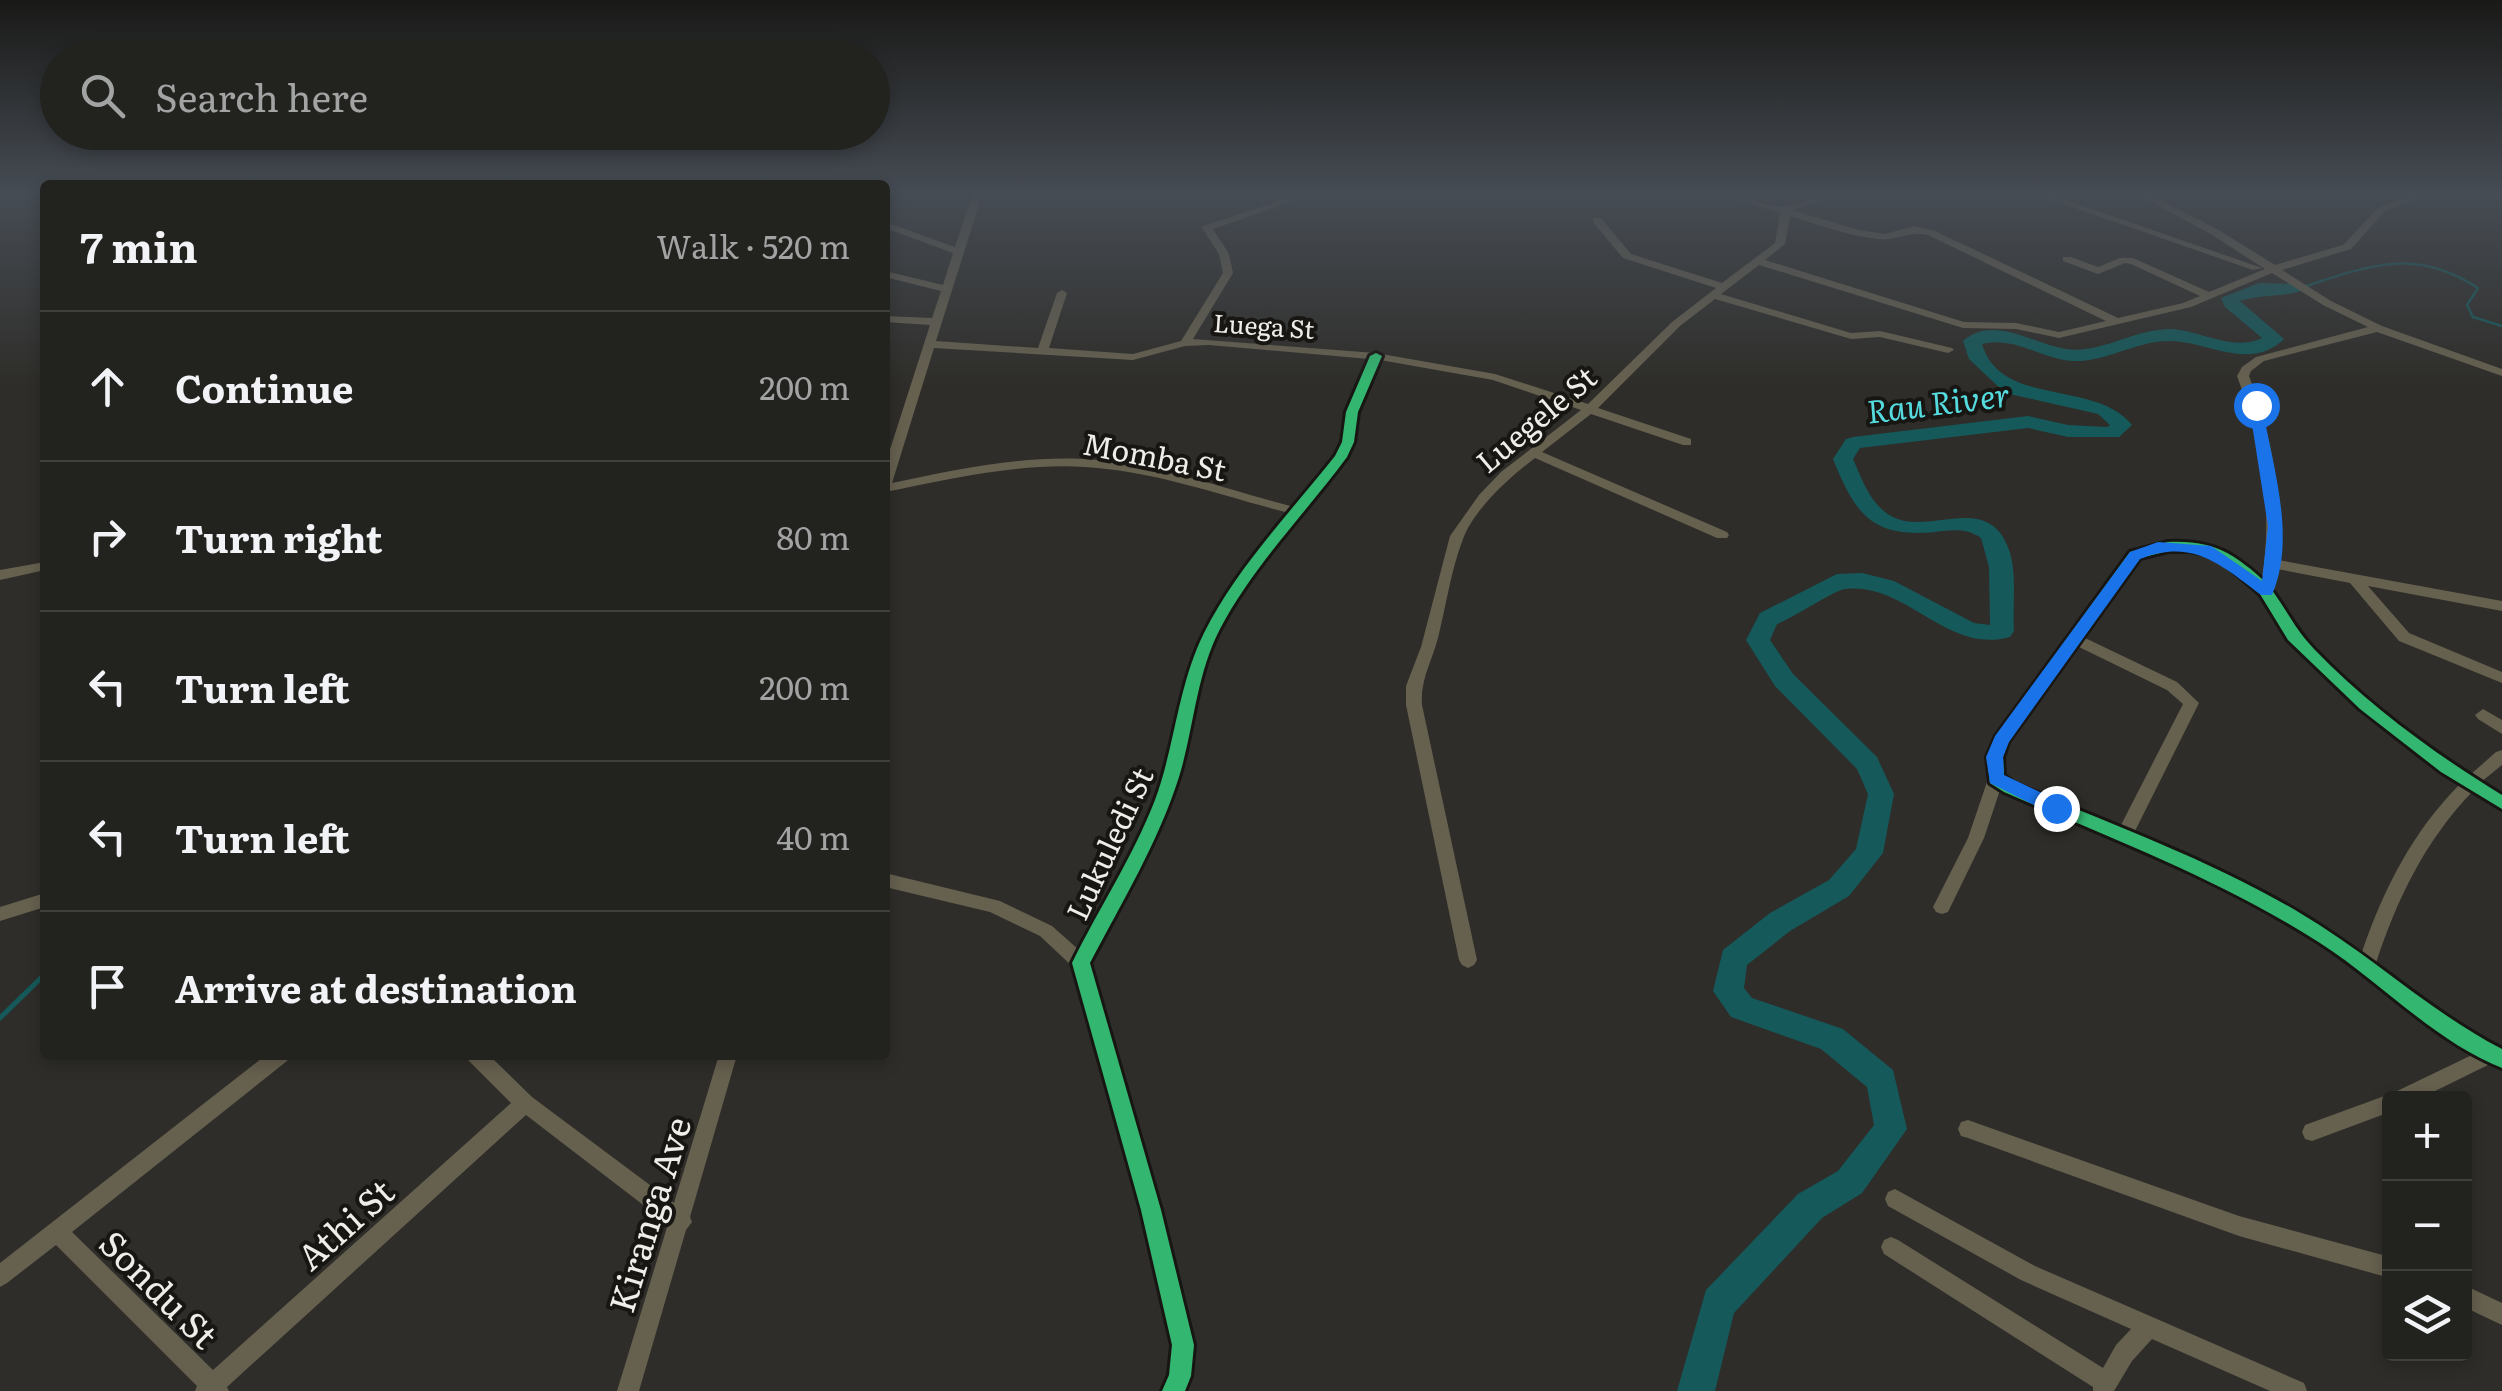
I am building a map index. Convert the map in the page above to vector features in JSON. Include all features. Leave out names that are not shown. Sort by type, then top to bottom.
[{"type":"street","points":[[890,470],[954,257]]},
{"type":"street","points":[[1185,343],[1228,273],[1226,257]]},
{"type":"street","points":[[1629,257],[1841,334],[1880,334],[1948,350]]},
{"type":"street","name":"Luegele St","points":[[1468,960],[1413,686],[1457,536],[1484,498],[1534,452],[1592,407],[1676,324],[1766,257]]},
{"type":"street","points":[[1981,257],[2116,321]]},
{"type":"street","points":[[2228,257],[2270,271]]},
{"type":"street","points":[[2250,257],[2378,328],[2502,373]]},
{"type":"street","points":[[1760,262],[1968,326],[2016,326],[2059,335],[2211,296],[2315,257]]},
{"type":"street","points":[[2067,259],[2098,270],[2133,260],[2211,296]]},
{"type":"street","points":[[890,275],[946,288]]},
{"type":"street","points":[[1042,353],[1062,293]]},
{"type":"street","points":[[890,319],[936,322]]},
{"type":"street","points":[[2266,592],[2274,564],[2275,526],[2268,462],[2256,405],[2243,376],[2246,368],[2260,359],[2378,328]]},
{"type":"street","name":"Luega St","points":[[929,344],[1133,357],[1185,343],[1376,356],[1495,377],[1686,442]]},
{"type":"street","name":"Lukuledi St","points":[[1173,1391],[1180,1376],[1183,1345],[1151,1210],[1081,963],[1139,852],[1172,776],[1192,684],[1212,630],[1255,562],[1341,456],[1348,442],[1352,412],[1376,356]]},
{"type":"street","points":[[1534,452],[1722,534]]},
{"type":"street","name":"Momba St","points":[[890,485],[996,466],[1086,463],[1149,474],[1296,511]]},
{"type":"street","points":[[1942,907],[1976,838],[1996,779],[1995,757],[2001,740],[2135,556],[2158,546],[2211,550],[2266,592],[2292,634],[2338,678],[2470,784],[2502,803]]},
{"type":"street","points":[[2274,564],[2502,606]]},
{"type":"street","points":[[0,575],[40,567]]},
{"type":"street","points":[[2357,582],[2404,638],[2502,678]]},
{"type":"street","points":[[2076,639],[2172,686],[2191,703],[2125,834]]},
{"type":"street","points":[[2483,715],[2502,728]]},
{"type":"street","points":[[2365,968],[2382,914],[2406,862],[2470,784],[2502,756]]},
{"type":"street","points":[[1996,779],[2056,808],[2125,834],[2296,920],[2498,1057]]},
{"type":"street","points":[[890,881],[994,906],[1046,931],[1081,963]]},
{"type":"street","points":[[0,914],[40,902]]},
{"type":"street","points":[[2418,1091],[2498,1057]]},
{"type":"street","points":[[0,1276],[274,1060]]},
{"type":"street","points":[[481,1060],[526,1103],[682,1222]]},
{"type":"street","name":"Kiranga Ave","points":[[628,1391],[682,1222],[727,1060]]},
{"type":"street","name":"Athi St","points":[[212,1389],[526,1103]]},
{"type":"street","points":[[2312,1132],[2382,1106]]},
{"type":"street","points":[[1968,1128],[2239,1226],[2382,1266]]},
{"type":"street","points":[[1895,1198],[2028,1273],[2296,1391]]},
{"type":"street","name":"Sondu St","points":[[57,1230],[212,1389]]},
{"type":"street","points":[[1891,1247],[2103,1386],[2147,1328]]},
{"type":"street","points":[[2472,1299],[2502,1314]]},
{"type":"waterway","points":[[2306,286],[2373,267],[2434,267],[2478,288],[2467,305],[2473,317],[2502,326]]},
{"type":"waterway","name":"Rau River","points":[[1696,1391],[1719,1303],[1810,1206],[1850,1182],[1891,1129],[1882,1080],[1832,1039],[1742,1008],[1728,991],[1733,959],[1780,922],[1839,888],[1869,853],[1881,794],[1868,764],[1784,680],[1758,640],[1768,619],[1837,582],[1862,581],[1908,596],[1967,630],[1985,634],[2002,631],[1999,557],[1989,533],[1964,523],[1914,527],[1885,522],[1864,502],[1843,459],[1853,443],[2028,422],[2068,431],[2112,433],[2122,425],[2105,409],[2012,389],[1976,355],[1972,341],[2000,336],[2055,352],[2083,355],[2149,337],[2172,335],[2247,349],[2275,339],[2231,303],[2230,298],[2259,288],[2295,289]]},
{"type":"waterway","points":[[0,1018],[40,979]]},
{"type":"cycle path","points":[[1173,1391],[1180,1376],[1183,1345],[1151,1210],[1081,963],[1163,800],[1198,665],[1213,629],[1257,561],[1341,457],[1348,442],[1352,412],[1376,356]]},
{"type":"cycle path","points":[[2502,803],[2419,748],[2365,705],[2293,636],[2269,596],[2246,572],[2214,552],[2191,546],[2135,555],[2001,740],[1995,757],[1996,779],[2010,788],[2172,857],[2290,915],[2456,1032],[2502,1059]]},
{"type":"route","points":[[2056,808],[1996,779],[1995,757],[2001,740],[2135,556],[2158,546],[2211,550],[2266,592],[2274,564],[2275,526],[2268,462],[2256,405]]}]
